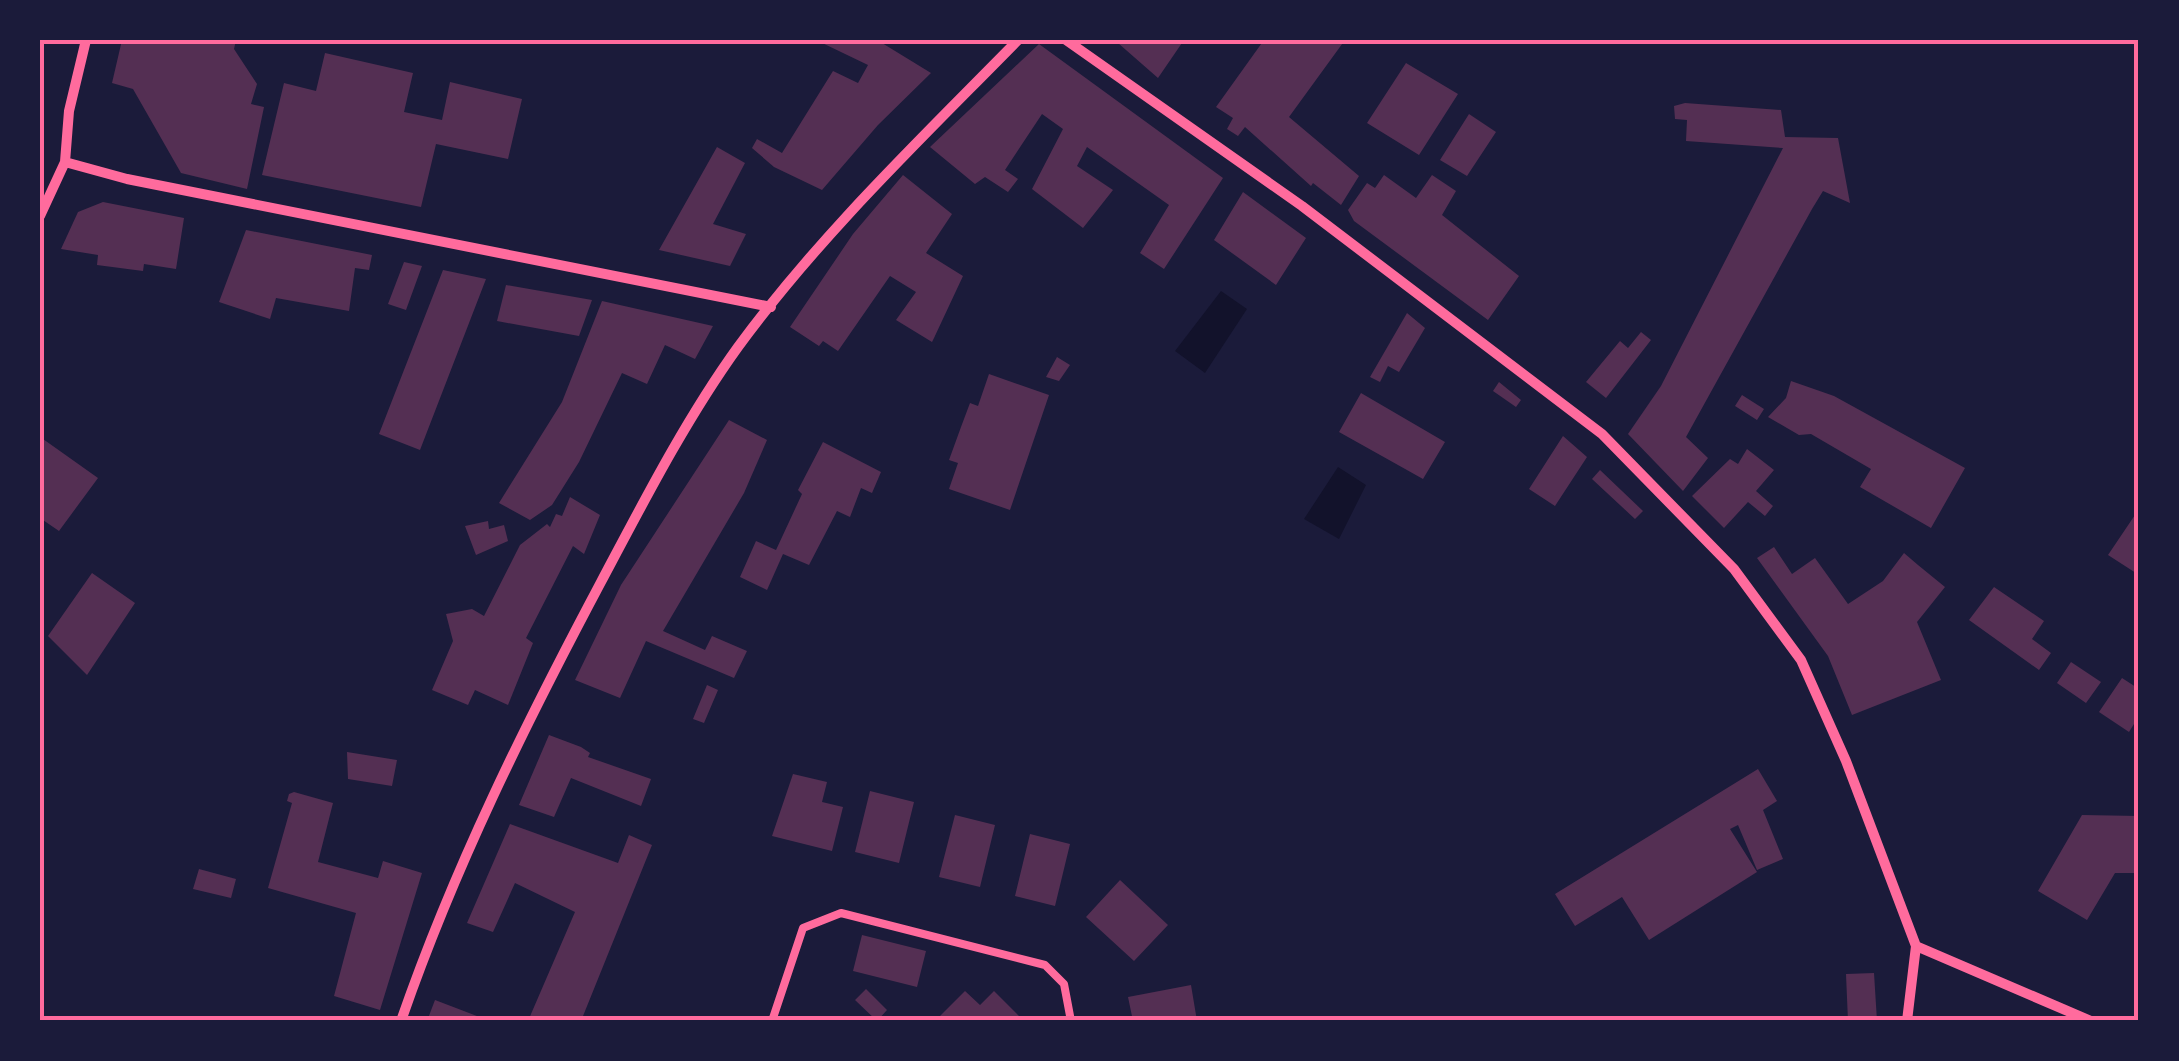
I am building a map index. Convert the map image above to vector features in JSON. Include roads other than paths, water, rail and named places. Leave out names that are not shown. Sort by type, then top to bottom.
[{"type":"street","points":[[40,216],[65,162],[69,112],[86,40]]},
{"type":"street","points":[[401,1021],[439,910],[534,707],[642,505],[737,348],[855,203],[1018,40]]},
{"type":"street","points":[[1071,41],[1302,206],[1602,434],[1734,569],[1801,660],[1846,762],[1916,946],[1907,1021]]},
{"type":"street","points":[[65,162],[146,183],[771,307]]},
{"type":"street","points":[[1916,946],[2091,1021]]},
{"type":"lane","points":[[772,1021],[803,928],[841,913],[1045,965],[1064,984],[1071,1021]]}]
